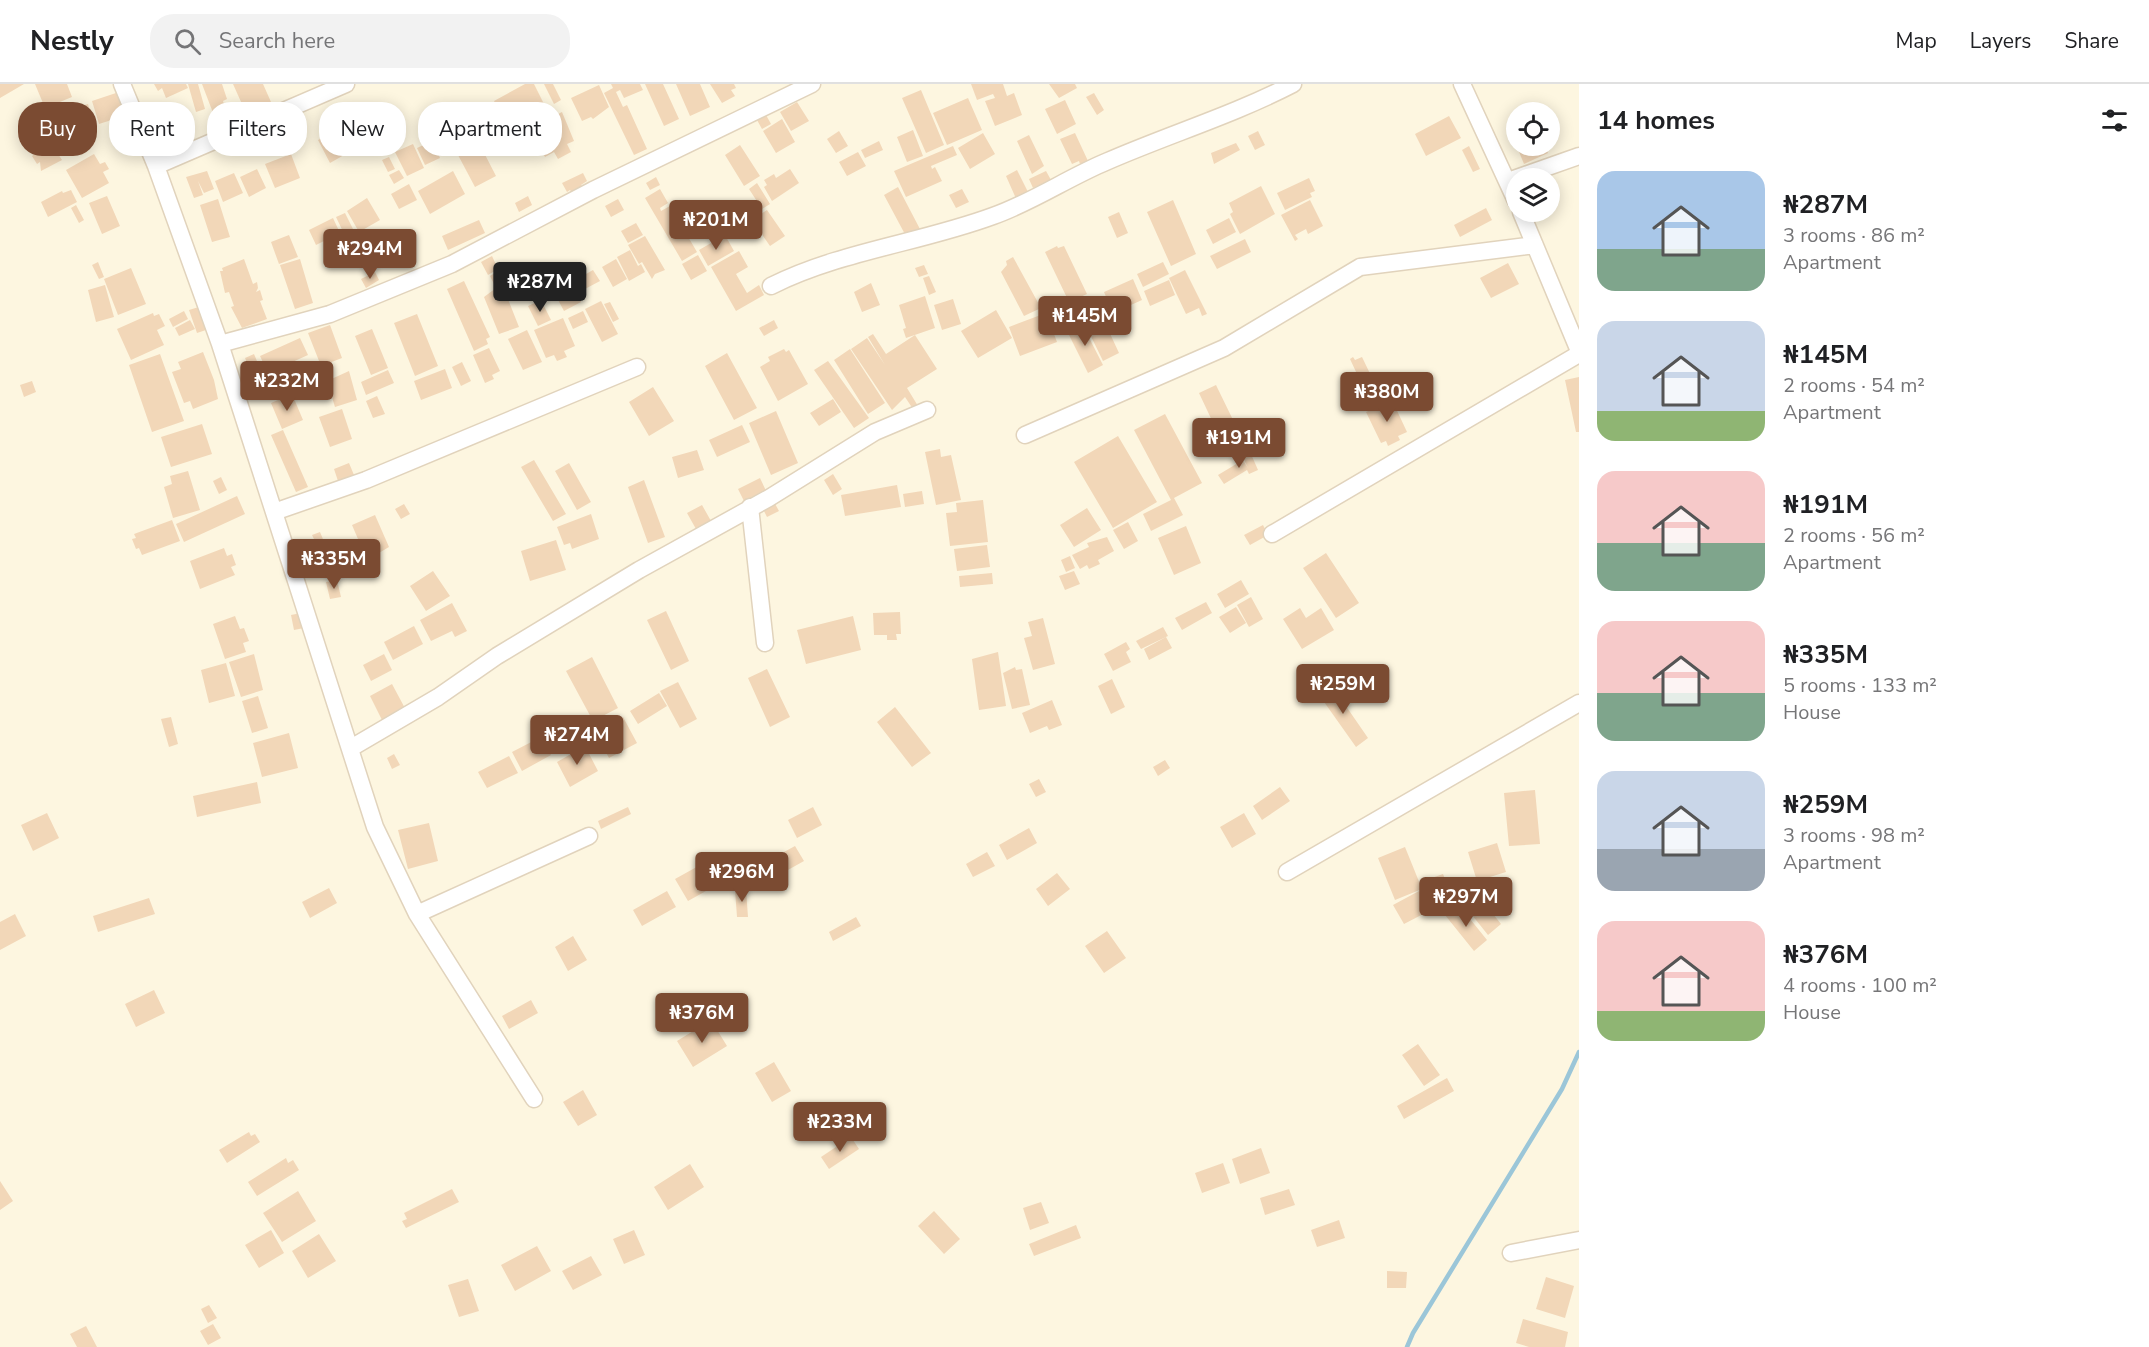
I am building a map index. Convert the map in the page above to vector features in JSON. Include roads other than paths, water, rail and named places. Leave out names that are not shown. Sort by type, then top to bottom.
[{"type":"street","points":[[122,84],[156,166],[220,344],[375,826],[417,914],[534,1099]]},
{"type":"street","points":[[156,166],[346,84]]},
{"type":"street","points":[[220,344],[330,314],[452,264],[593,190],[812,84]]},
{"type":"street","points":[[771,286],[842,258],[939,234],[994,216],[1108,161],[1246,108],[1293,84]]},
{"type":"street","points":[[1462,84],[1506,177]]},
{"type":"street","points":[[1545,168],[1579,156]]},
{"type":"street","points":[[1272,534],[1579,352],[1525,222]]},
{"type":"street","points":[[1026,435],[1224,348],[1360,267],[1535,245]]},
{"type":"street","points":[[274,512],[366,480],[637,368]]},
{"type":"street","points":[[351,748],[438,697],[497,656],[639,570],[875,432],[927,410]]},
{"type":"street","points":[[750,507],[765,643]]},
{"type":"street","points":[[1287,872],[1579,703]]},
{"type":"street","points":[[417,914],[589,836]]},
{"type":"street","points":[[1511,1253],[1579,1240]]},
{"type":"waterway","points":[[1407,1347],[1413,1333],[1562,1089],[1579,1052]]}]
